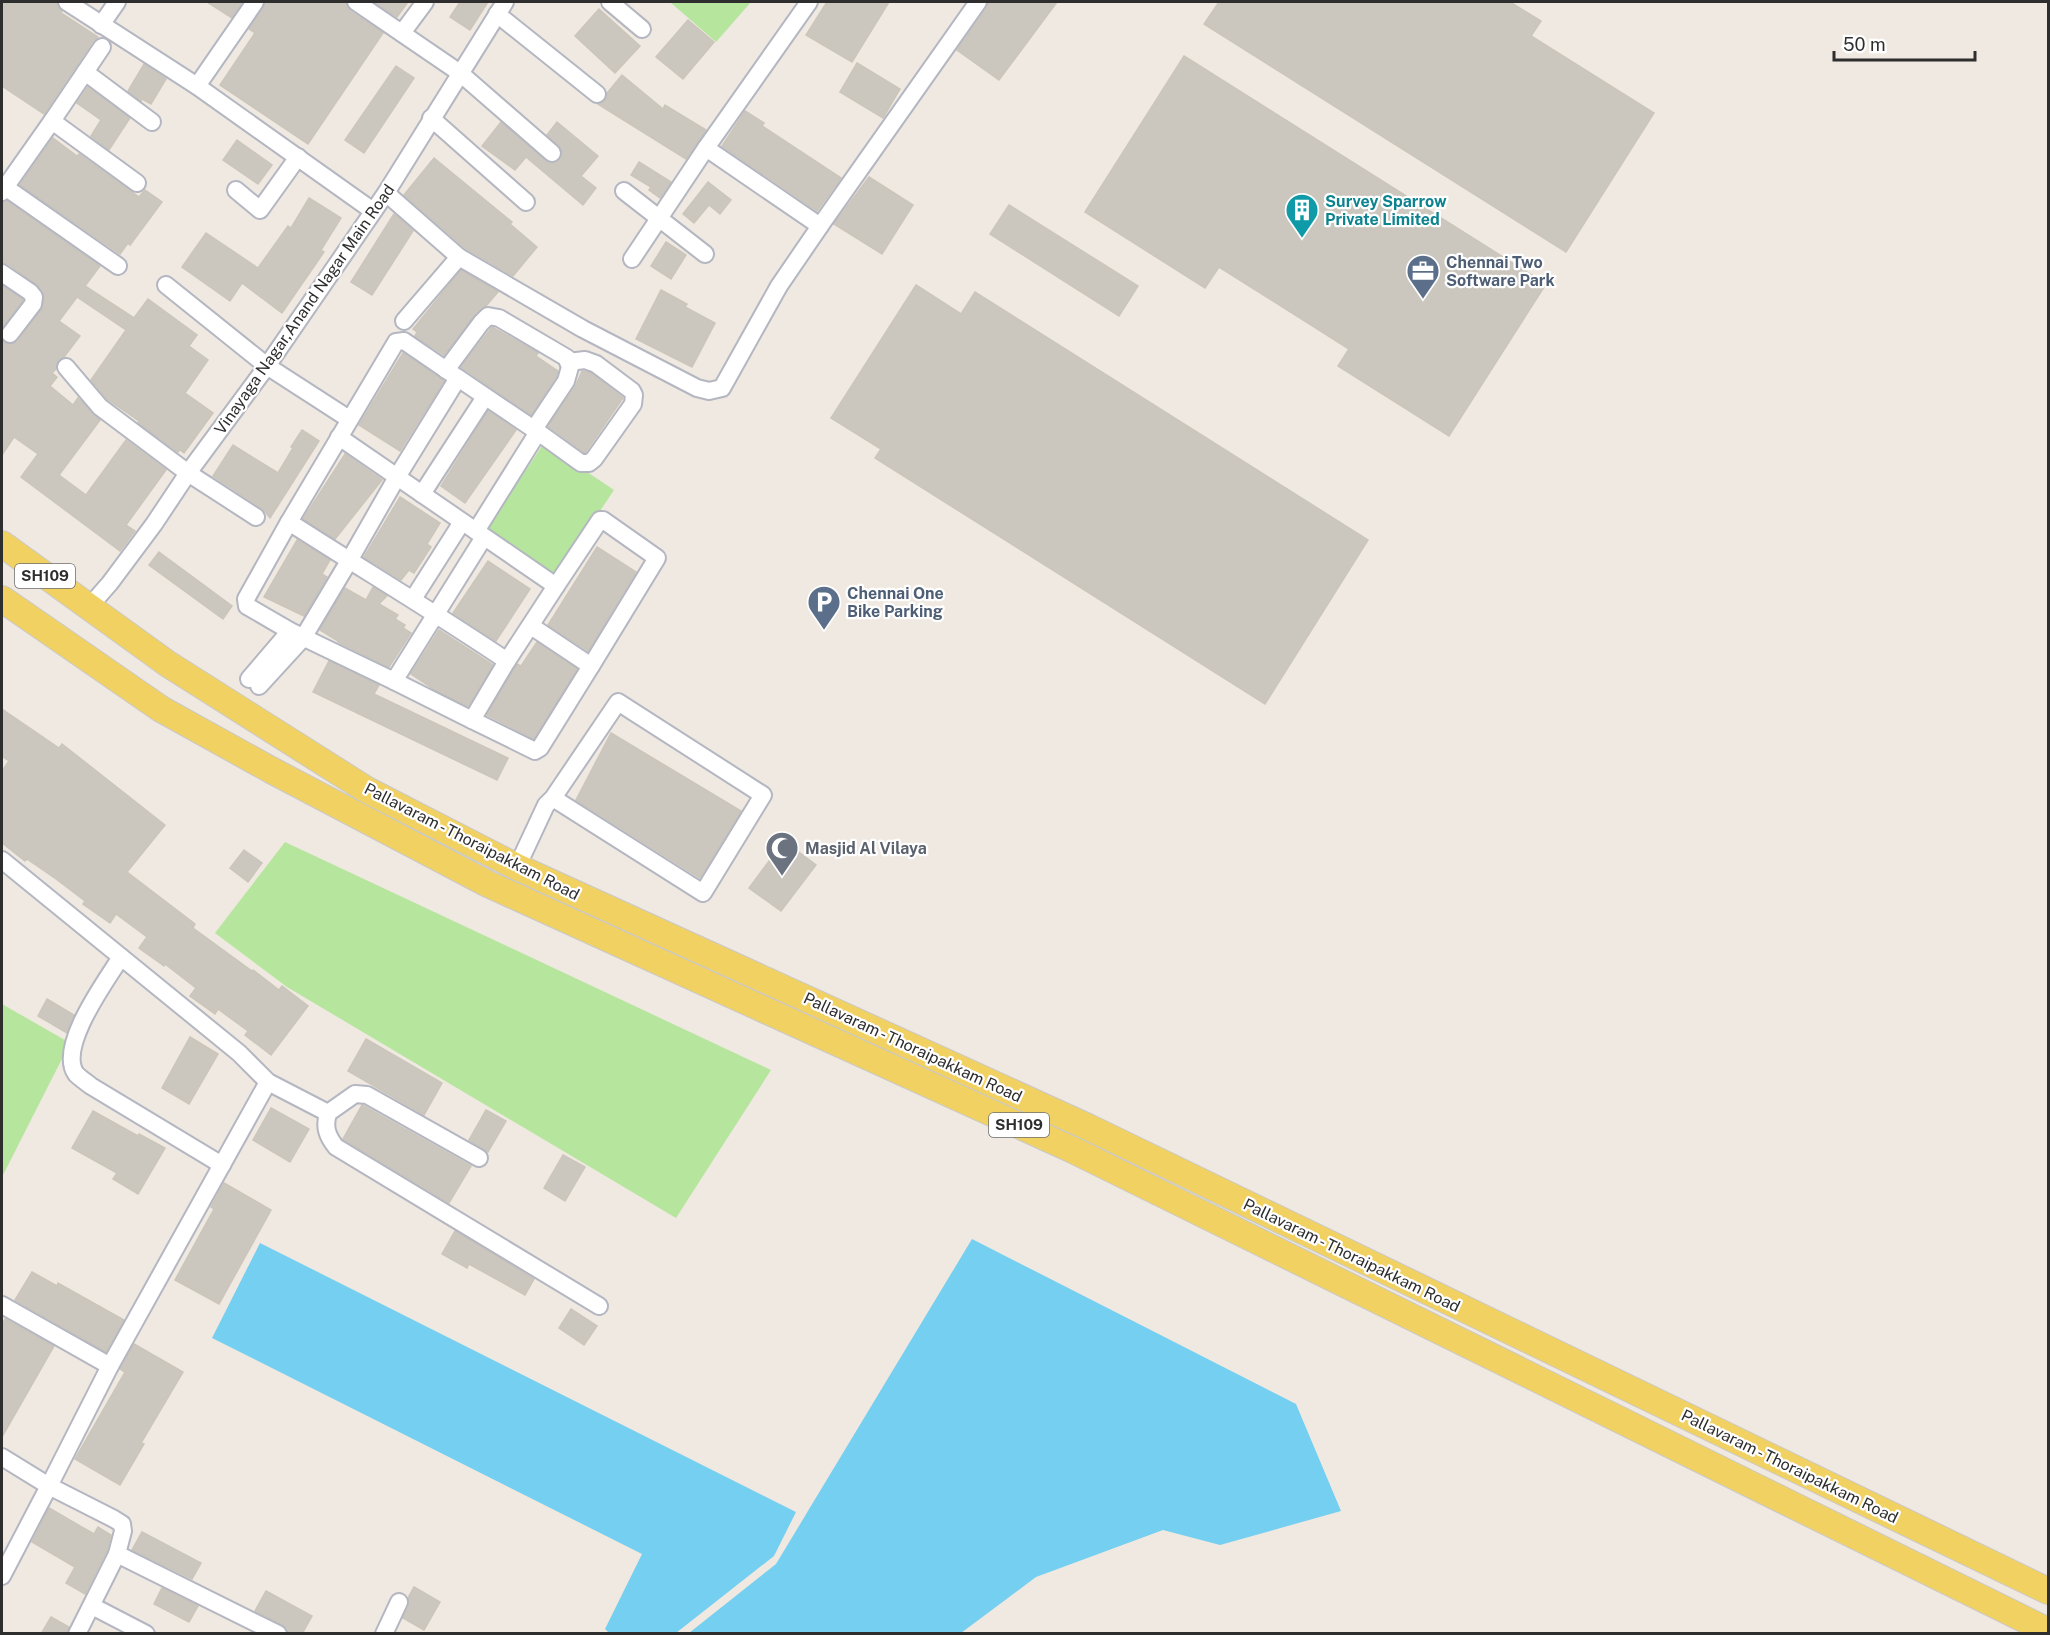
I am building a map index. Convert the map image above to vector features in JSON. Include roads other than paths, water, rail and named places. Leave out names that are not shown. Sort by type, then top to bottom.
[{"type":"main road","name":"Pallavaram - Thoraipakkam Road","points":[[2,544],[168,664],[367,790],[517,867],[1098,1132],[2049,1591]]},
{"type":"main road","name":"Pallavaram - Thoraipakkam Road","points":[[2,599],[161,709],[271,770],[488,884],[1073,1150],[2049,1631]]},
{"type":"street","points":[[67,2],[197,86],[374,211]]},
{"type":"street","points":[[101,25],[117,2]]},
{"type":"street","points":[[197,86],[255,2]]},
{"type":"street","points":[[356,2],[460,73],[552,153]]},
{"type":"street","points":[[402,33],[425,2]]},
{"type":"street","points":[[610,2],[642,29]]},
{"type":"street","points":[[632,259],[706,148],[809,2]]},
{"type":"street","points":[[386,194],[459,257],[583,329],[697,388],[709,391],[722,388],[779,286],[978,2]]},
{"type":"street","points":[[501,8],[597,94]]},
{"type":"street","name":"Vinayaga Nagar,Anand Nagar Main Road","points":[[89,607],[154,524],[188,472],[267,366],[386,194],[501,8]]},
{"type":"street","points":[[102,47],[3,189],[118,266]]},
{"type":"street","points":[[85,72],[152,122]]},
{"type":"street","points":[[431,118],[526,202]]},
{"type":"street","points":[[52,121],[137,183]]},
{"type":"street","points":[[706,148],[820,226]]},
{"type":"street","points":[[236,190],[260,210],[298,157]]},
{"type":"street","points":[[624,191],[705,254]]},
{"type":"street","points":[[404,321],[459,257]]},
{"type":"street","points":[[2,273],[34,297],[33,304],[10,334]]},
{"type":"street","points":[[166,285],[267,366],[346,417]]},
{"type":"street","points":[[254,683],[296,634],[349,561],[481,323],[488,316],[500,318],[567,358],[570,368],[566,381],[474,530],[435,613],[394,681]]},
{"type":"street","points":[[472,720],[507,661],[600,520],[612,525],[657,558],[540,748],[535,751],[296,634],[245,603],[339,436],[346,417],[396,342],[404,341],[581,463],[589,463],[633,404],[634,395],[632,391],[596,364],[585,360],[568,362]]},
{"type":"street","points":[[66,368],[100,407],[188,472],[256,517]]},
{"type":"street","points":[[422,494],[485,397]]},
{"type":"street","points":[[339,436],[556,586]]},
{"type":"street","points":[[289,522],[507,661]]},
{"type":"street","points":[[412,599],[474,530]]},
{"type":"street","points":[[531,627],[591,666]]},
{"type":"street","points":[[517,867],[546,805],[618,702],[764,795],[703,893],[553,798]]},
{"type":"street","points":[[2,860],[239,1053],[268,1082],[328,1113]]},
{"type":"street","points":[[121,957],[84,1018],[74,1042],[71,1057],[76,1073],[91,1086],[222,1165]]},
{"type":"street","points":[[2,1576],[6,1556],[49,1486],[110,1366],[268,1082]]},
{"type":"street","points":[[479,1158],[367,1095],[355,1094],[328,1113],[326,1128],[329,1138],[336,1147],[599,1306]]},
{"type":"street","points":[[2,1305],[110,1366]]},
{"type":"street","points":[[2,1457],[49,1486],[122,1524],[123,1532],[117,1554],[77,1634]]},
{"type":"street","points":[[117,1554],[278,1634]]},
{"type":"street","points":[[384,1634],[399,1602]]},
{"type":"street","points":[[92,1606],[146,1634]]},
{"type":"water","points":[[972,1239],[1296,1404],[1341,1511],[1220,1545],[1163,1530],[1036,1577],[961,1633],[689,1633],[776,1564]]},
{"type":"water","points":[[260,1243],[796,1512],[774,1556],[676,1633],[609,1633],[605,1629],[642,1554],[212,1338]]},
{"type":"place","name":"Survey Sparrow Private Limited","points":[[1302,239]]},
{"type":"place","name":"Chennai Two Software Park","points":[[1423,300]]},
{"type":"place","name":"Chennai One Bike Parking","points":[[824,631]]},
{"type":"place","name":"Masjid Al Vilaya","points":[[782,877]]}]
